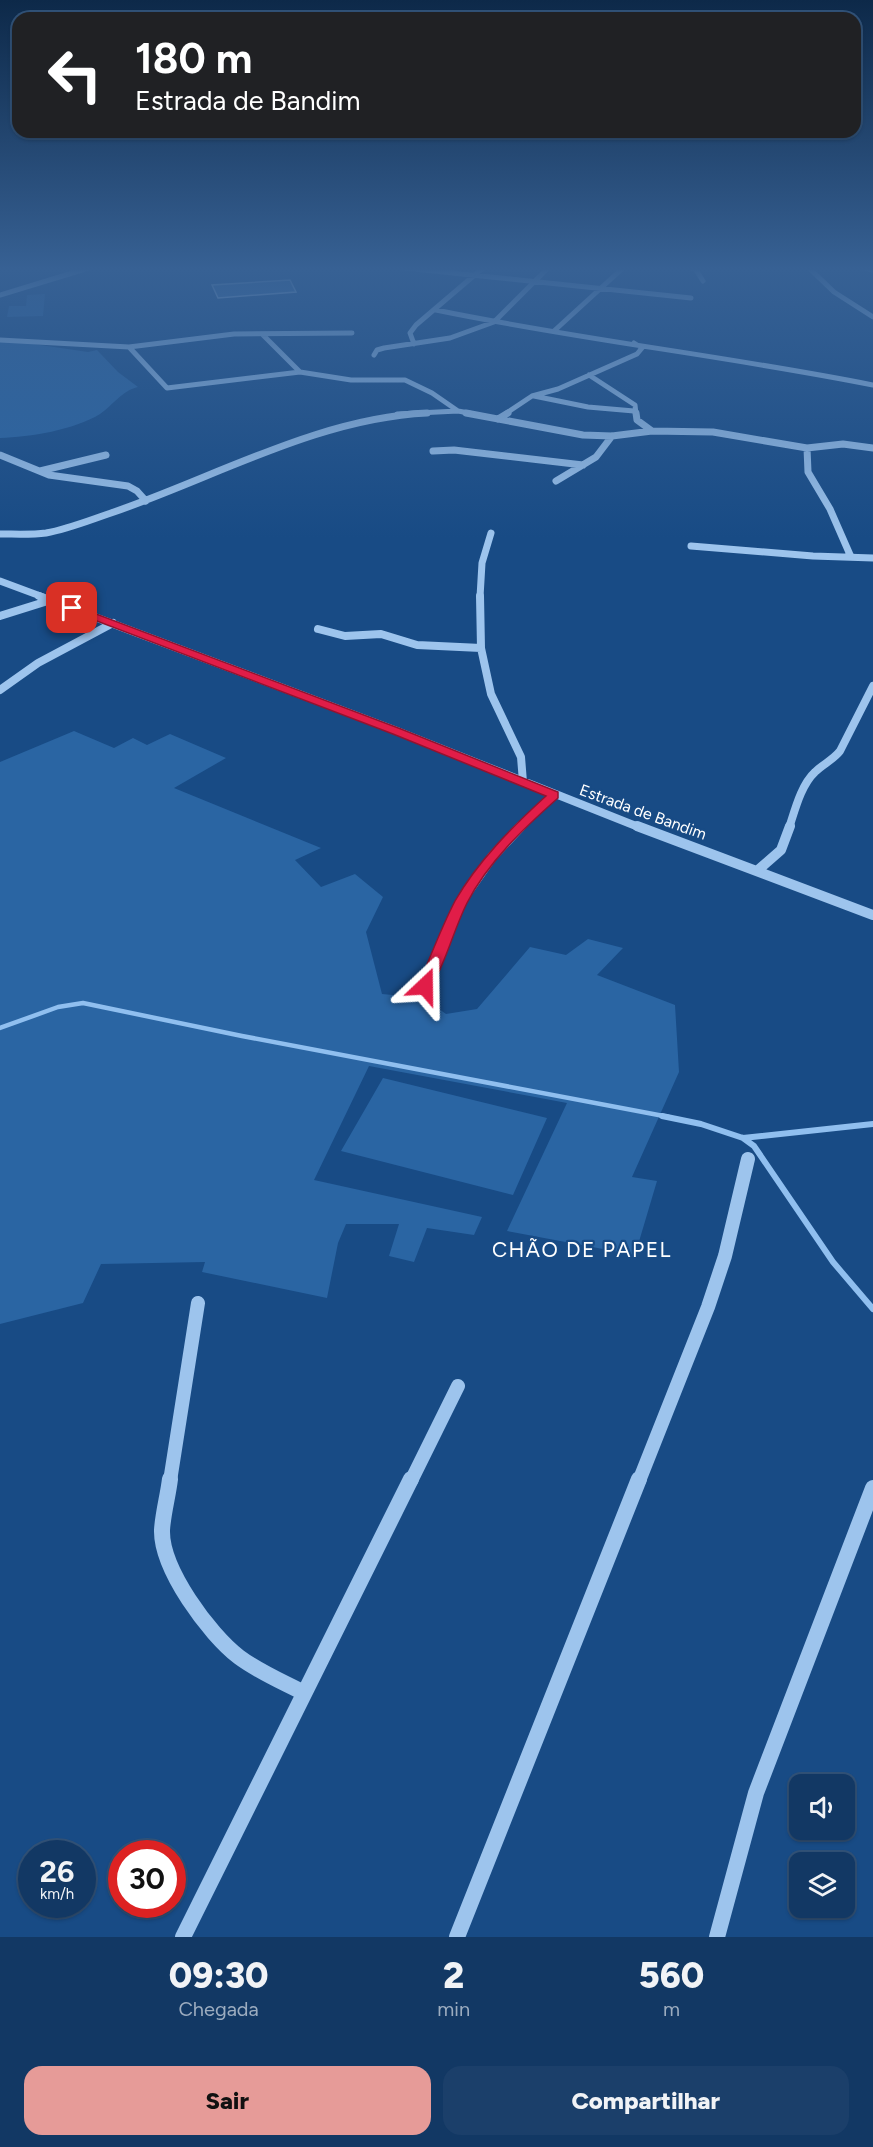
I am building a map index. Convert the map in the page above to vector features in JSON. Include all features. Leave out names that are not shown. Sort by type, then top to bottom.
[{"type":"street","points":[[139,357],[167,388],[300,372],[351,380],[405,380],[432,393],[458,411]]},
{"type":"street","points":[[285,357],[300,372]]},
{"type":"street","points":[[498,419],[532,396],[558,389],[628,357]]},
{"type":"street","points":[[723,357],[873,385]]},
{"type":"street","points":[[589,375],[635,405],[637,420],[652,430]]},
{"type":"street","points":[[532,396],[588,407],[634,411]]},
{"type":"street","points":[[0,534],[53,531],[146,501],[301,440],[357,422],[397,414],[458,411],[583,435],[612,436],[652,430],[713,432],[807,448],[843,444],[873,448]]},
{"type":"street","points":[[556,481],[603,452],[612,436]]},
{"type":"street","points":[[807,448],[808,472],[830,509],[851,557]]},
{"type":"street","points":[[433,451],[454,450],[583,465]]},
{"type":"street","points":[[0,455],[60,477],[128,486],[137,491],[146,501]]},
{"type":"street","points":[[39,471],[106,455]]},
{"type":"street","points":[[491,532],[482,563],[480,585],[481,648],[491,694],[521,757],[523,782]]},
{"type":"street","points":[[692,546],[873,558]]},
{"type":"street","name":"Estrada de Bandim","points":[[0,581],[397,731],[554,795],[873,915]]},
{"type":"street","points":[[0,616],[51,600]]},
{"type":"street","points":[[0,690],[38,663],[113,623]]},
{"type":"street","points":[[318,629],[345,636],[381,634],[417,645],[481,648]]},
{"type":"street","points":[[758,870],[781,850],[792,815],[806,787],[814,773],[833,760],[840,751],[873,686]]},
{"type":"street","points":[[425,986],[461,903],[474,881],[516,830],[554,795]]},
{"type":"street","points":[[457,1937],[708,1307],[724,1256],[748,1159]]},
{"type":"street","points":[[198,1303],[162,1531],[166,1554],[176,1580],[192,1606],[217,1635],[241,1659],[304,1693]]},
{"type":"street","points":[[183,1937],[458,1386]]},
{"type":"street","points":[[717,1937],[756,1793],[873,1488]]},
{"type":"shaded area","points":[[0,357],[104,357],[118,372],[138,387],[123,394],[100,414],[89,420],[38,434],[0,438]]},
{"type":"shaded area","points":[[74,731],[114,748],[133,738],[147,745],[170,734],[226,758],[174,788],[321,848],[295,860],[321,887],[355,874],[383,897],[366,932],[382,994],[424,998],[446,1014],[477,1009],[530,947],[566,955],[588,939],[623,948],[597,975],[675,1005],[679,1072],[632,1177],[657,1181],[635,1255],[507,1231],[567,1103],[369,1066],[314,1180],[482,1217],[474,1235],[427,1228],[414,1262],[389,1256],[399,1224],[346,1224],[338,1243],[327,1298],[202,1272],[205,1262],[101,1264],[83,1303],[0,1324],[0,762]]},
{"type":"shaded area","points":[[383,1078],[547,1118],[513,1195],[341,1151]]},
{"type":"waterway","points":[[0,1028],[58,1007],[83,1003],[242,1036],[669,1117]]},
{"type":"waterway","points":[[662,1116],[701,1124],[743,1138]]},
{"type":"waterway","points":[[743,1138],[873,1124]]},
{"type":"waterway","points":[[743,1138],[754,1146],[833,1262],[873,1309]]},
{"type":"district","name":"CHÃO DE PAPEL","points":[[582,1249]]},
{"type":"route","points":[[72,608],[397,731],[554,795],[516,830],[474,881],[461,903],[425,986]]}]
